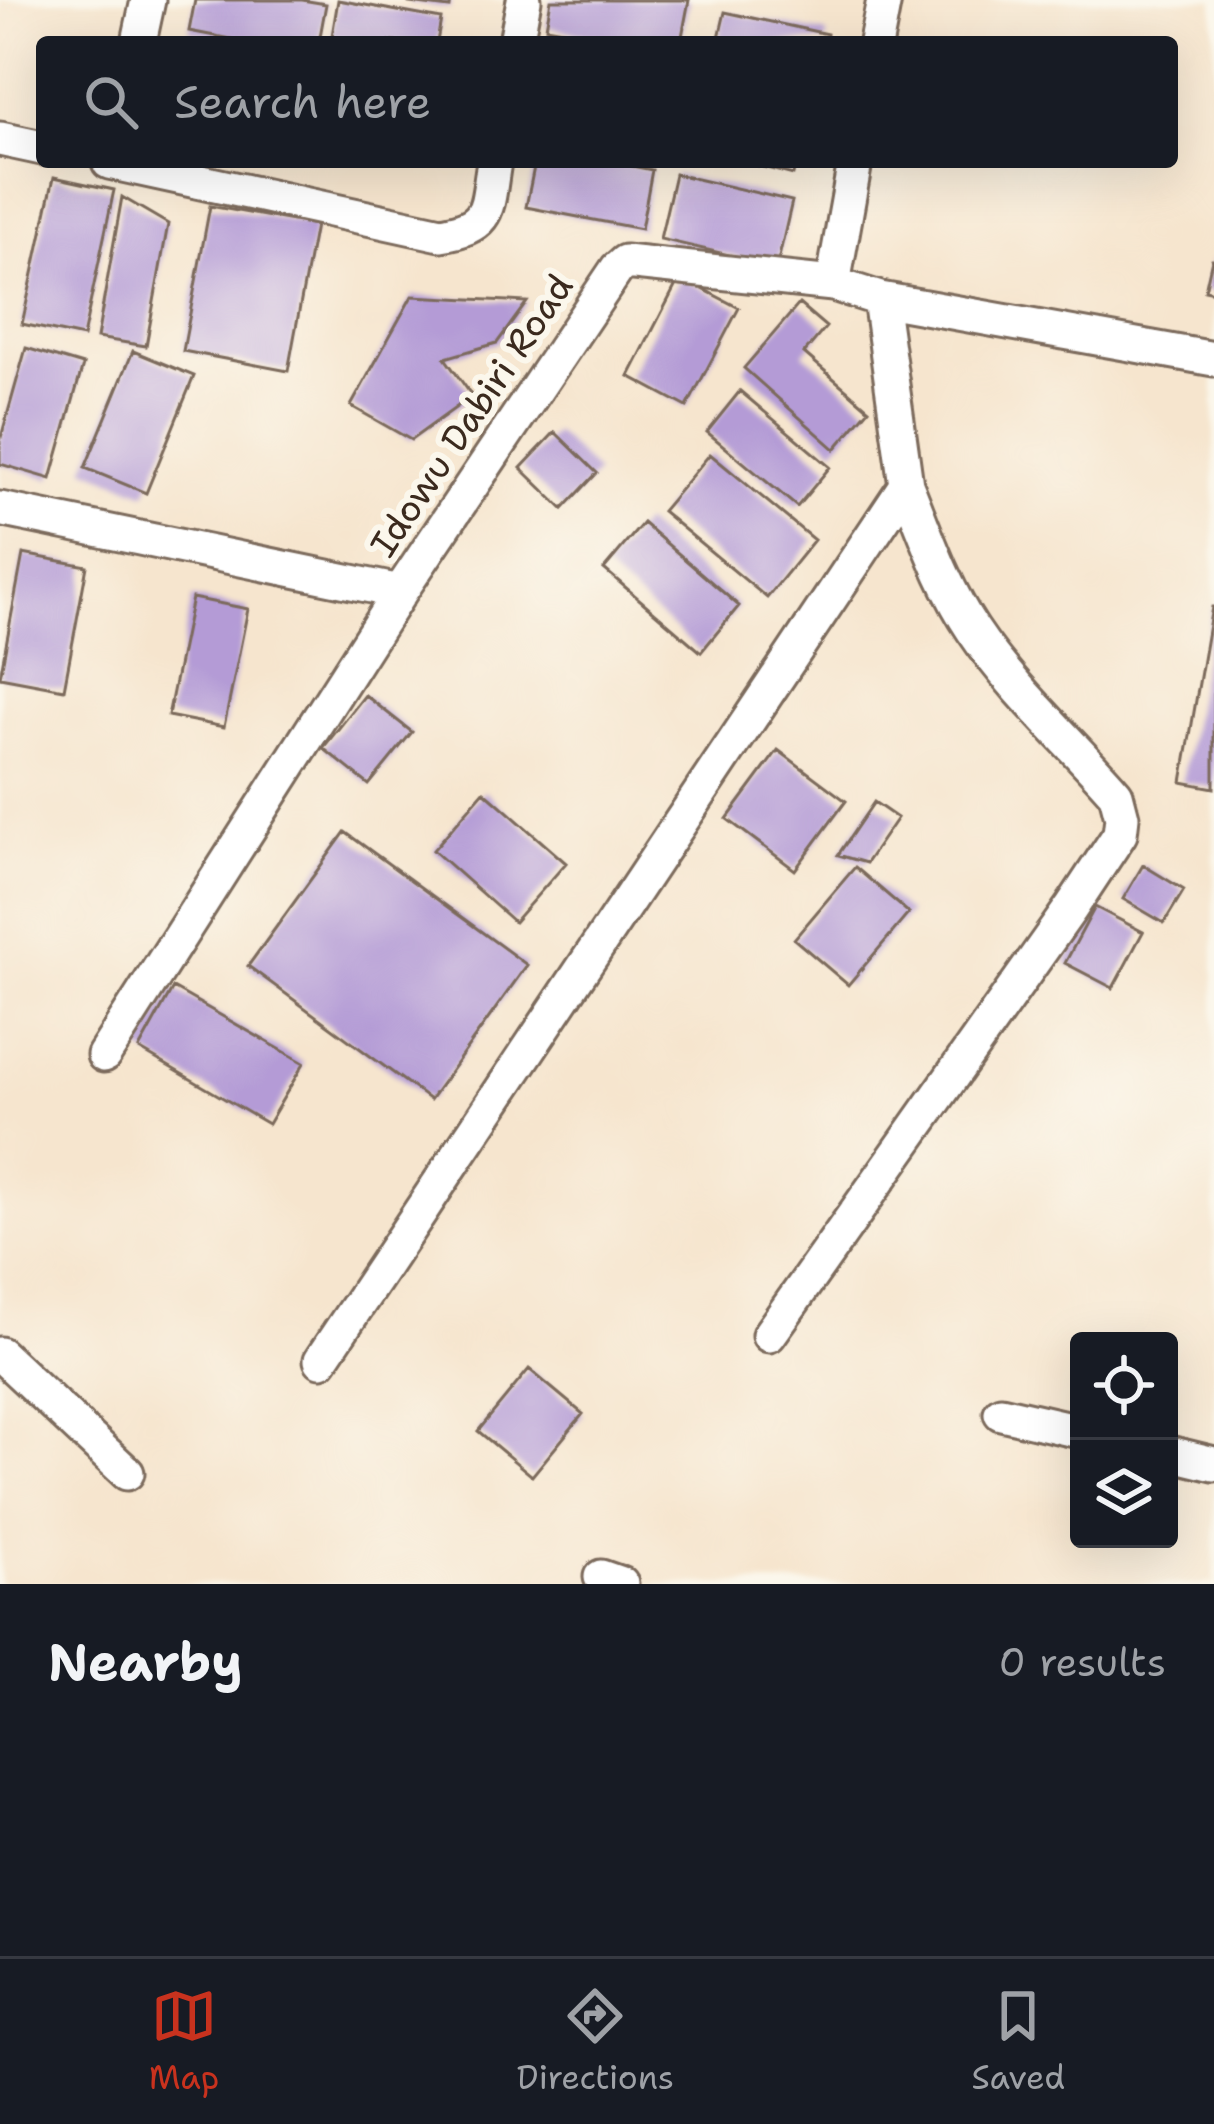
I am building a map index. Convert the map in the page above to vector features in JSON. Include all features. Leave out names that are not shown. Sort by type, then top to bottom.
[{"type":"street","points":[[140,36],[148,0]]},
{"type":"street","points":[[517,36],[524,0]]},
{"type":"street","points":[[877,36],[884,0]]},
{"type":"street","points":[[0,139],[36,147]]},
{"type":"street","points":[[139,168],[441,234],[467,230],[485,214],[493,168]]},
{"type":"street","points":[[833,284],[854,168]]},
{"type":"street","name":"Idowu Dabiri Road","points":[[0,509],[400,592],[625,262],[833,284],[880,299],[1214,359]]},
{"type":"street","points":[[769,1335],[1071,908],[1120,834],[1122,817],[1116,794],[1004,671],[944,580],[906,485],[880,299]]},
{"type":"street","points":[[321,1360],[906,485]]},
{"type":"street","points":[[104,1055],[400,592]]},
{"type":"street","points":[[0,1354],[128,1473]]},
{"type":"street","points":[[1001,1413],[1070,1429]]},
{"type":"street","points":[[1178,1455],[1214,1464]]},
{"type":"building","points":[[195,0],[326,4],[320,36],[215,36],[189,31]]},
{"type":"building","points":[[338,0],[441,19],[438,36],[332,36]]},
{"type":"building","points":[[409,0],[451,0],[450,8]]},
{"type":"building","points":[[551,0],[689,0],[682,36],[595,36],[546,27]]},
{"type":"building","points":[[725,12],[827,34],[827,36],[719,36]]},
{"type":"building","points":[[534,168],[652,170],[641,229],[526,207]]},
{"type":"building","points":[[767,168],[795,168],[793,175]]},
{"type":"building","points":[[675,174],[792,201],[777,266],[660,239]]},
{"type":"building","points":[[54,177],[114,190],[83,337],[22,324]]},
{"type":"building","points":[[122,197],[168,224],[146,346],[97,338]]},
{"type":"building","points":[[210,206],[315,225],[288,371],[183,351]]},
{"type":"building","points":[[1214,259],[1214,292],[1205,290]]},
{"type":"building","points":[[680,277],[739,308],[687,407],[629,376]]},
{"type":"building","points":[[412,296],[527,302],[497,343],[445,358],[472,396],[411,440],[351,406]]},
{"type":"building","points":[[799,304],[826,327],[804,353],[869,409],[835,449],[744,368]]},
{"type":"building","points":[[26,348],[83,365],[51,479],[0,464],[0,441]]},
{"type":"building","points":[[133,351],[194,376],[146,493],[85,468]]},
{"type":"building","points":[[740,391],[830,467],[797,507],[707,432]]},
{"type":"building","points":[[555,432],[597,473],[563,509],[521,468]]},
{"type":"building","points":[[710,454],[814,540],[767,598],[662,511]]},
{"type":"building","points":[[643,523],[739,606],[701,652],[604,569]]},
{"type":"building","points":[[23,554],[87,566],[64,689],[0,677]]},
{"type":"building","points":[[192,598],[248,609],[224,727],[168,716]]},
{"type":"building","points":[[1214,607],[1214,788],[1182,782]]},
{"type":"building","points":[[365,695],[412,732],[369,785],[323,748]]},
{"type":"building","points":[[778,750],[846,801],[795,870],[727,819]]},
{"type":"building","points":[[484,791],[566,863],[514,922],[433,850]]},
{"type":"building","points":[[874,802],[897,818],[866,863],[838,855]]},
{"type":"building","points":[[345,832],[527,965],[430,1100],[248,966]]},
{"type":"building","points":[[1143,865],[1184,890],[1164,923],[1123,899]]},
{"type":"building","points":[[855,867],[909,913],[848,985],[794,939]]},
{"type":"building","points":[[1095,907],[1143,932],[1113,988],[1065,963]]},
{"type":"building","points":[[173,988],[304,1063],[268,1124],[139,1049]]},
{"type":"building","points":[[529,1369],[583,1414],[532,1476],[478,1431]]}]
